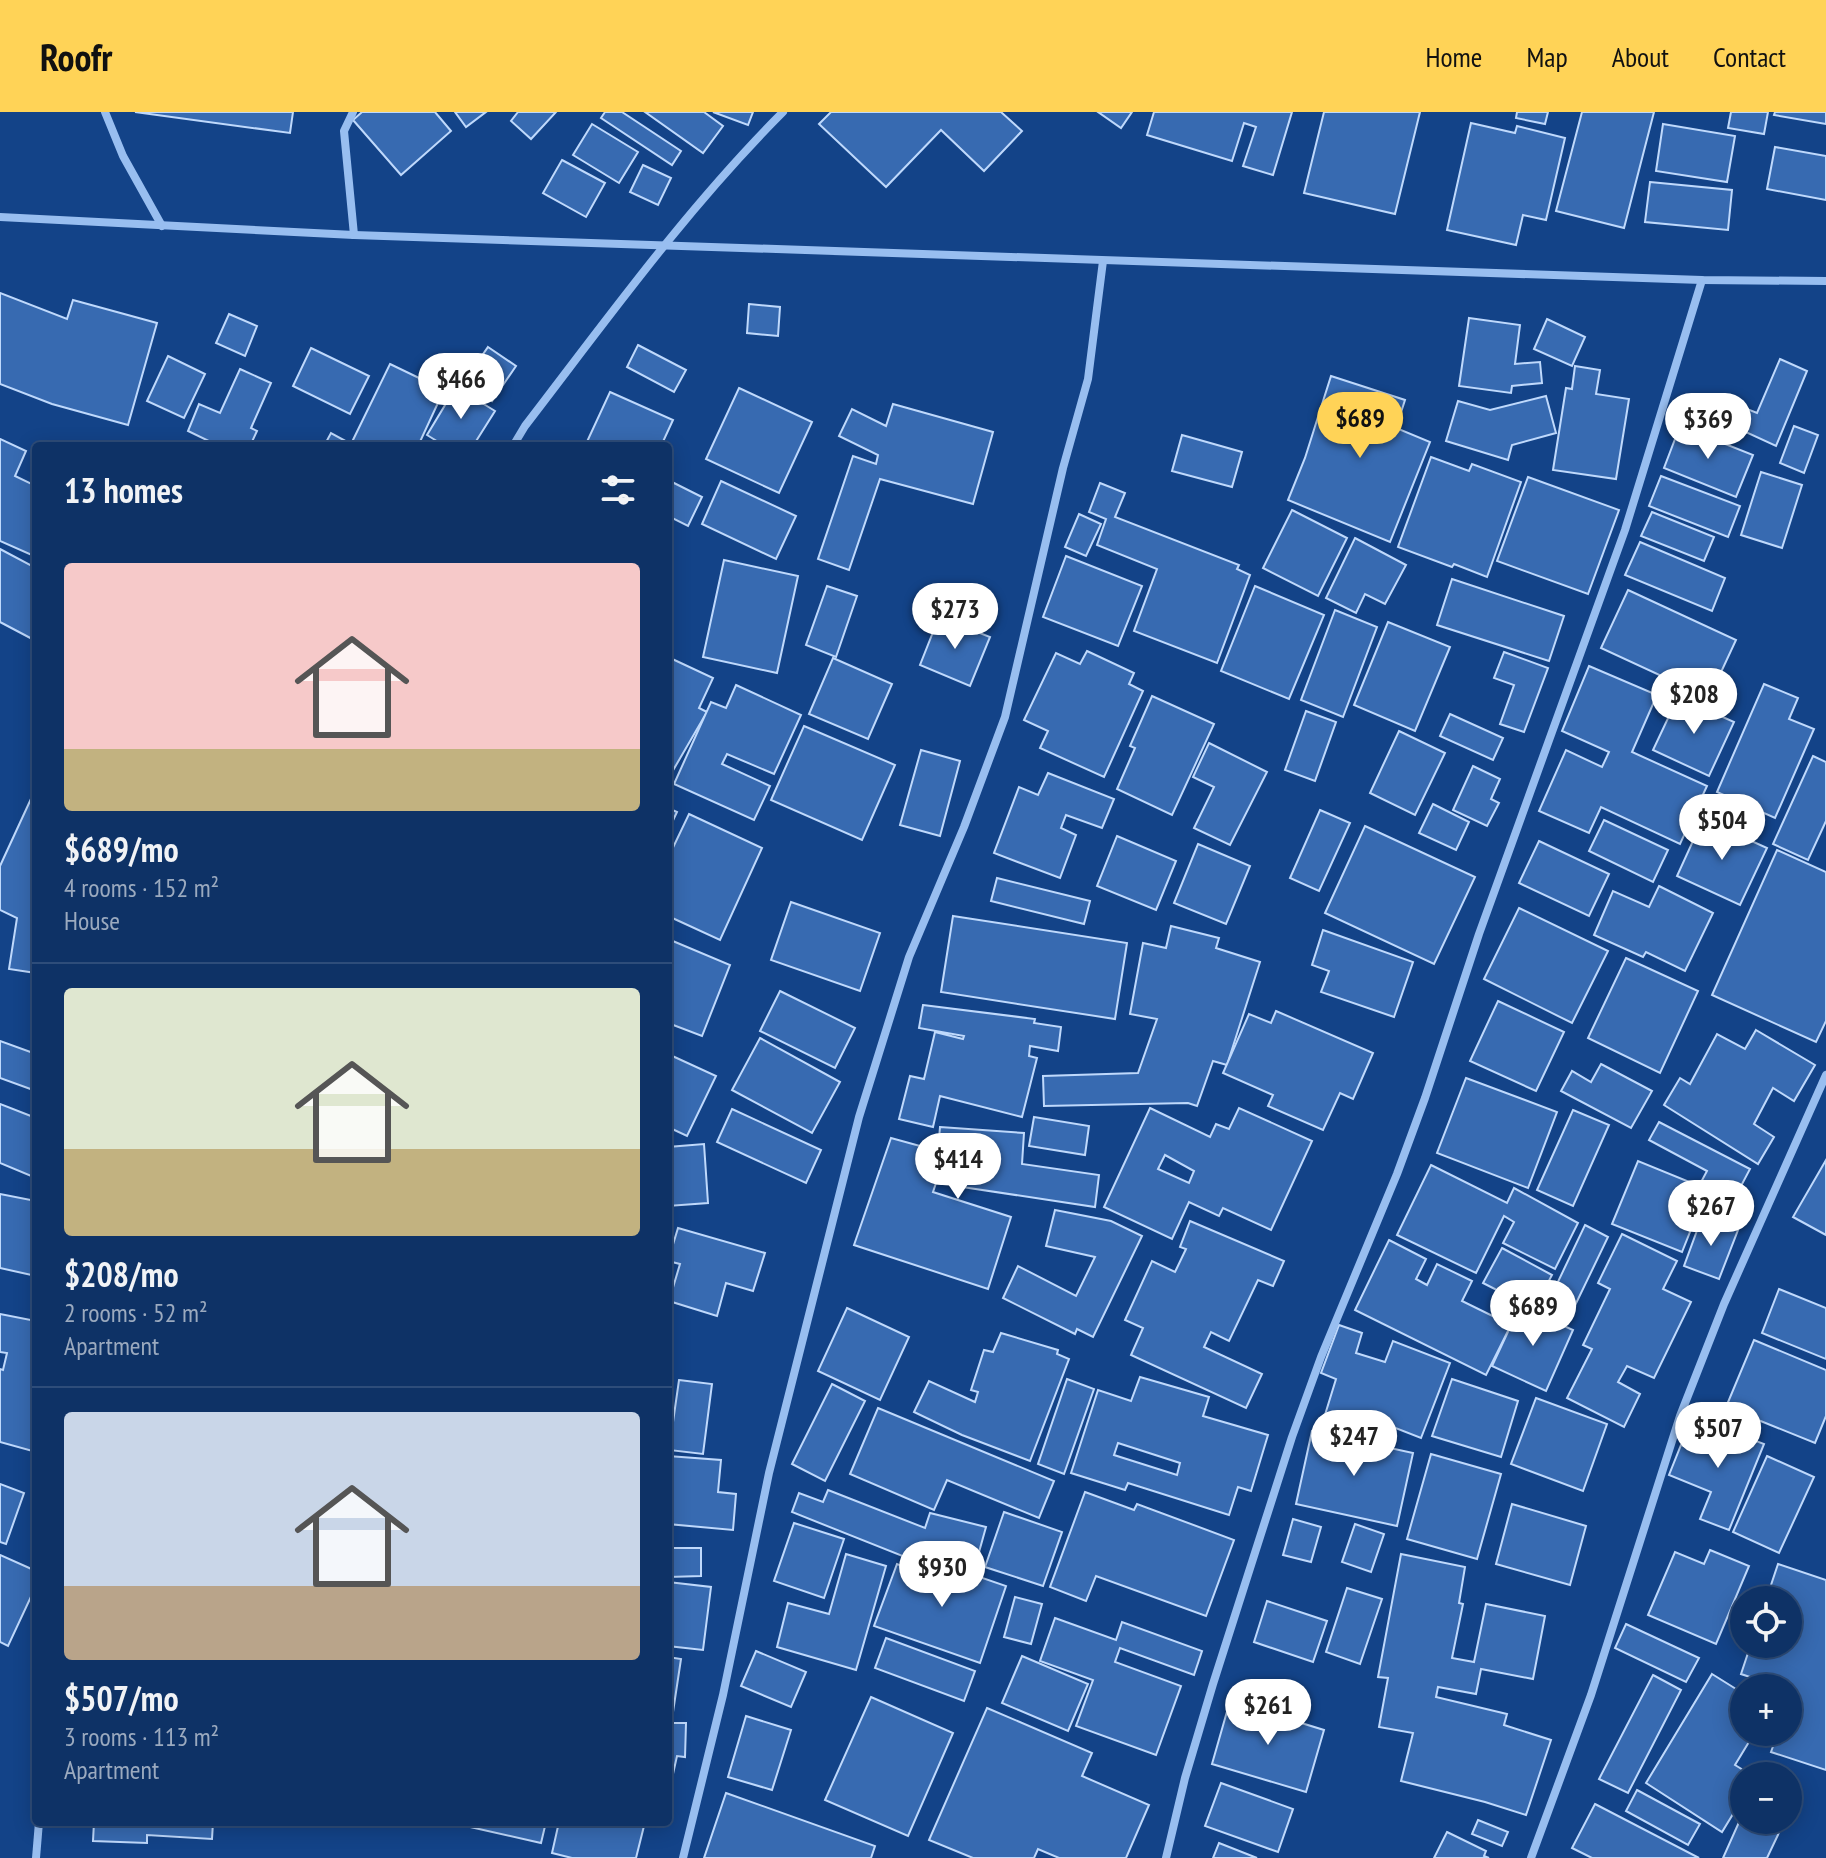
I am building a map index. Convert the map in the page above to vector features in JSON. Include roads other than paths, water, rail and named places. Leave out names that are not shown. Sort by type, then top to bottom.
[{"type":"street","points":[[105,112],[123,156],[162,226]]},
{"type":"street","points":[[353,112],[344,131],[354,235]]},
{"type":"street","points":[[515,442],[663,244],[738,156],[783,112]]},
{"type":"street","points":[[0,217],[354,235],[1702,280],[1826,281]]},
{"type":"street","points":[[683,1858],[723,1695],[769,1473],[859,1117],[909,957],[964,827],[1005,717],[1059,484],[1088,379],[1103,261]]},
{"type":"street","points":[[1166,1858],[1213,1684],[1292,1437],[1425,1098],[1479,934],[1625,530],[1702,280]]},
{"type":"street","points":[[1531,1858],[1591,1695],[1680,1416],[1730,1290],[1826,1075]]},
{"type":"street","points":[[36,1858],[39,1826]]}]
